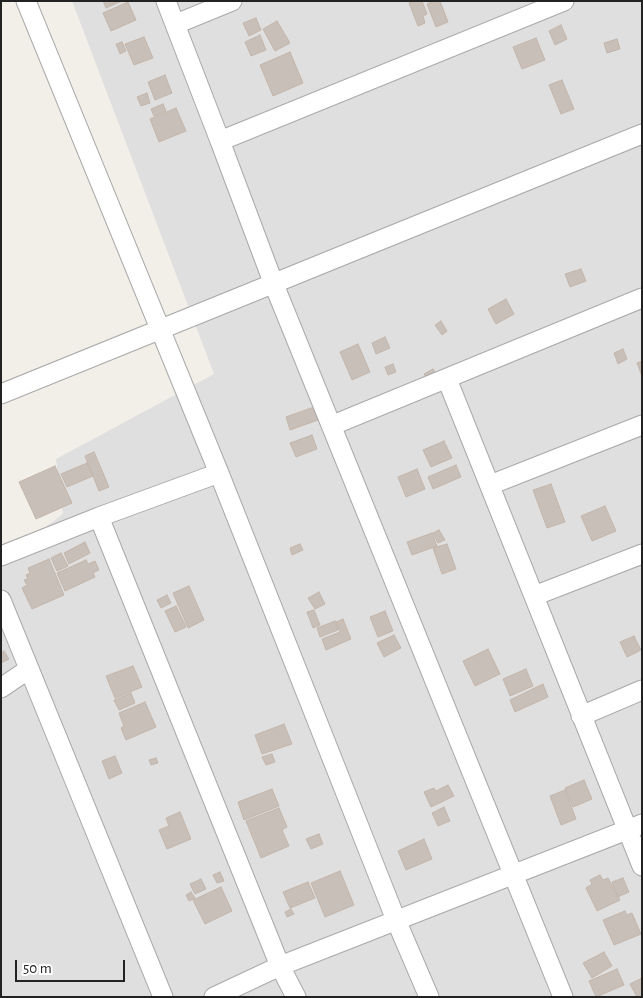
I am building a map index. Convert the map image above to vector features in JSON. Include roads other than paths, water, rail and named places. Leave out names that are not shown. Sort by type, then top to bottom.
[{"type":"street","points":[[26,1],[219,473],[396,920],[429,997]]},
{"type":"street","points":[[166,1],[273,282],[333,425],[511,874],[563,997]]},
{"type":"street","points":[[176,24],[232,1]]},
{"type":"street","points":[[220,141],[564,1]]},
{"type":"street","points":[[1,394],[159,328],[642,134]]},
{"type":"street","points":[[333,425],[642,298]]},
{"type":"street","points":[[447,379],[581,716],[635,827],[642,866]]},
{"type":"street","points":[[490,485],[642,425]]},
{"type":"street","points":[[1,556],[99,517],[219,473]]},
{"type":"street","points":[[99,517],[280,966],[296,997]]},
{"type":"street","points":[[534,596],[642,554]]},
{"type":"street","points":[[1,600],[163,997]]},
{"type":"street","points":[[1,688],[29,669]]},
{"type":"street","points":[[581,716],[642,690]]},
{"type":"street","points":[[214,997],[280,966],[635,827]]}]
